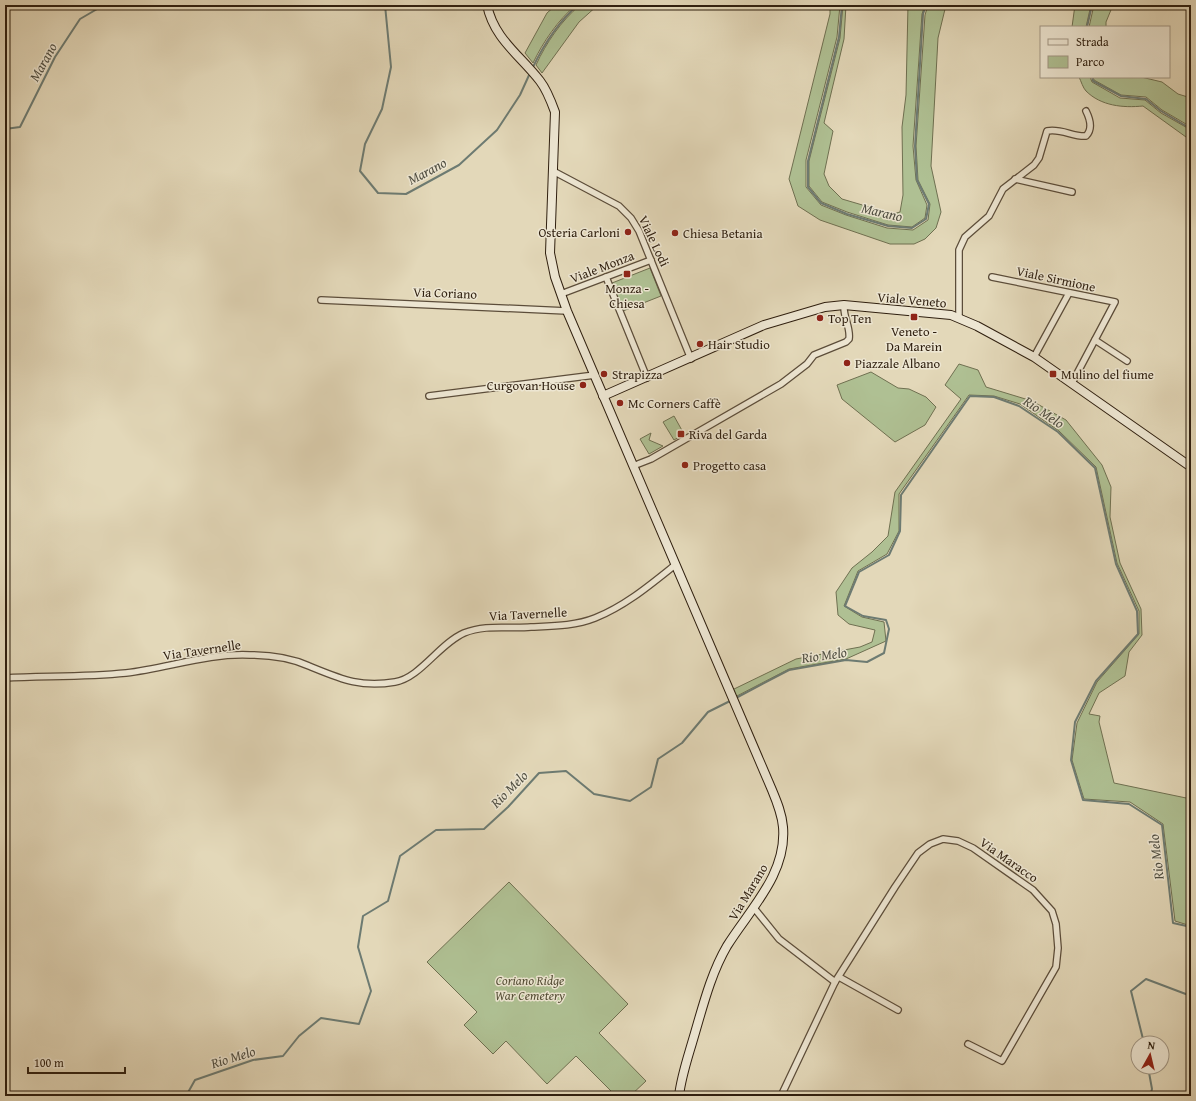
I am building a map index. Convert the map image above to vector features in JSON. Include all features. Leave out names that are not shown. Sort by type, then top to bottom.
[{"type":"main road","name":"Via Marano","points":[[487,5],[490,20],[498,34],[541,81],[550,98],[555,112],[550,253],[555,277],[561,294],[780,810],[783,826],[783,841],[777,866],[768,886],[727,946],[712,978],[678,1094]]},
{"type":"main road","name":"Viale Veneto","points":[[603,396],[647,378],[764,325],[825,306],[844,306],[951,315],[959,317],[1034,356],[1191,467]]},
{"type":"street","points":[[959,317],[960,244],[989,216],[1003,189],[1034,165],[1039,158],[1047,131],[1060,131],[1079,137],[1086,136],[1089,133],[1090,126],[1086,111]]},
{"type":"street","name":"Viale Lodi","points":[[554,171],[626,210],[639,231],[691,358]]},
{"type":"street","points":[[1015,179],[1072,192]]},
{"type":"street","name":"Viale Monza","points":[[561,294],[651,260]]},
{"type":"street","points":[[606,277],[647,378]]},
{"type":"street","name":"Viale Sirmione","points":[[992,277],[1115,302],[1095,340]]},
{"type":"street","points":[[1034,356],[1069,293]]},
{"type":"street","name":"Via Coriano","points":[[321,300],[568,310]]},
{"type":"street","points":[[633,466],[651,459],[781,384],[797,373],[820,351],[846,342],[850,339],[843,313],[844,306]]},
{"type":"street","points":[[1072,383],[1095,340],[1127,361]]},
{"type":"street","points":[[429,396],[595,375]]},
{"type":"street","name":"Via Tavernelle","points":[[5,678],[127,672],[210,657],[249,655],[274,657],[294,661],[343,680],[365,684],[398,682],[420,669],[450,640],[466,633],[485,627],[523,628],[564,626],[594,618],[633,599],[675,565]]},
{"type":"street","name":"Via Maracco","points":[[781,1096],[835,982],[918,853],[930,844],[942,839],[958,841],[973,848],[1037,894],[1052,912],[1056,924],[1058,948],[1056,967],[1002,1061],[968,1044]]},
{"type":"street","points":[[754,908],[779,938],[835,982]]},
{"type":"street","points":[[839,977],[898,1010]]},
{"type":"green space","points":[[556,5],[576,5],[563,17],[541,47],[533,63],[525,53],[547,13]]},
{"type":"green space","points":[[580,5],[598,5],[579,22],[542,73],[536,65],[544,49],[560,25]]},
{"type":"green space","points":[[830,5],[840,5],[837,37],[806,160],[806,187],[821,205],[846,215],[887,228],[913,230],[928,220],[930,204],[918,180],[916,146],[925,15],[928,5],[946,5],[938,38],[931,166],[941,212],[936,228],[925,239],[914,244],[890,244],[820,220],[798,206],[789,179],[830,14]]},
{"type":"green space","points":[[843,5],[846,5],[844,39],[824,123],[833,131],[824,174],[829,186],[842,199],[893,214],[900,212],[903,195],[902,127],[906,95],[908,5],[925,5],[922,14],[913,146],[916,180],[927,205],[925,218],[912,227],[888,225],[847,212],[822,202],[809,186],[809,161],[840,38]]},
{"type":"green space","points":[[1075,5],[1091,5],[1086,26],[1072,26]]},
{"type":"green space","points":[[1094,5],[1113,5],[1106,22],[1106,26],[1089,26]]},
{"type":"green space","points":[[1079,78],[1090,78],[1092,82],[1120,98],[1145,100],[1161,113],[1191,130],[1191,139],[1143,106],[1128,107],[1105,103],[1092,96],[1083,86]]},
{"type":"green space","points":[[1093,78],[1145,78],[1162,82],[1178,94],[1191,98],[1191,127],[1162,110],[1146,97],[1121,95],[1094,80]]},
{"type":"green space","points":[[650,268],[661,296],[623,311],[612,283]]},
{"type":"green space","points":[[959,364],[978,370],[986,387],[1032,401],[1066,420],[1102,465],[1111,487],[1110,517],[1120,563],[1141,609],[1142,635],[1129,652],[1125,676],[1099,693],[1089,714],[1100,716],[1099,722],[1114,783],[1191,799],[1191,926],[1175,921],[1163,824],[1130,802],[1084,799],[1072,760],[1077,723],[1097,682],[1139,634],[1139,611],[1117,563],[1096,467],[1059,431],[1020,404],[994,396],[969,395],[899,494],[899,531],[887,554],[858,571],[844,606],[862,617],[884,622],[886,641],[846,659],[789,669],[735,697],[732,690],[796,659],[860,647],[872,642],[875,630],[849,624],[838,615],[836,592],[852,568],[872,552],[888,536],[895,492],[961,399],[945,385]]},
{"type":"green space","points":[[871,372],[898,388],[909,389],[926,397],[936,407],[925,425],[895,442],[842,399],[837,385]]},
{"type":"green space","points":[[674,416],[684,434],[674,440],[663,422]]},
{"type":"green space","points":[[651,433],[649,440],[663,446],[649,454],[640,439]]},
{"type":"green space","name":"Coriano Ridge War Cemetery","points":[[509,882],[628,1004],[599,1033],[646,1081],[630,1096],[616,1096],[576,1056],[547,1084],[506,1041],[493,1054],[464,1025],[477,1012],[427,962]]},
{"type":"waterway","name":"Marano","points":[[5,129],[20,127],[55,57],[80,19],[104,5]]},
{"type":"waterway","name":"Marano","points":[[385,5],[391,67],[382,109],[365,144],[360,171],[378,193],[406,194],[459,165],[497,130],[520,95],[530,73]]},
{"type":"waterway","name":"Marano","points":[[532,69],[552,35],[564,19],[578,5]]},
{"type":"waterway","name":"Marano","points":[[842,5],[839,37],[808,161],[808,187],[821,203],[847,214],[888,226],[912,228],[926,219],[929,204],[917,180],[915,146],[923,14],[926,5]]},
{"type":"waterway","name":"Marano","points":[[1087,26],[1092,5]]},
{"type":"waterway","name":"Marano","points":[[1092,78],[1093,81],[1121,96],[1146,99],[1161,111],[1191,129]]},
{"type":"waterway","name":"Rio Melo","points":[[734,699],[789,670],[846,660],[867,662],[884,653],[889,629],[886,620],[863,616],[845,606],[859,572],[889,555],[900,531],[901,495],[970,396],[994,397],[1019,406],[1058,432],[1095,468],[1116,564],[1137,611],[1138,634],[1096,681],[1075,722],[1071,760],[1083,800],[1129,804],[1162,825],[1173,923],[1191,927]]},
{"type":"waterway","name":"Rio Melo","points":[[186,1096],[195,1080],[253,1060],[283,1056],[299,1036],[321,1018],[359,1024],[371,991],[358,947],[363,916],[388,901],[400,856],[436,830],[484,829],[508,807],[539,773],[566,771],[594,794],[630,801],[651,787],[658,759],[682,743],[708,712],[730,701]]},
{"type":"waterway","points":[[1142,1035],[1131,991],[1146,979],[1191,996]]},
{"type":"waterway","points":[[1149,1075],[1152,1089],[1150,1096]]},
{"type":"place","name":"Osteria Carloni","points":[[628,232]]},
{"type":"place","name":"Chiesa Betania","points":[[675,233]]},
{"type":"place","name":"Monza - Chiesa","points":[[627,274]]},
{"type":"place","name":"Veneto - Da Marein","points":[[914,317]]},
{"type":"place","name":"Top Ten","points":[[820,318]]},
{"type":"place","name":"Hair Studio","points":[[700,344]]},
{"type":"place","name":"Piazzale Albano","points":[[847,363]]},
{"type":"place","name":"Strapizza","points":[[604,374]]},
{"type":"place","name":"Mulino del fiume","points":[[1053,374]]},
{"type":"place","name":"Curgovan House","points":[[583,385]]},
{"type":"place","name":"Mc Corners Caffè","points":[[620,403]]},
{"type":"place","name":"Riva del Garda","points":[[681,434]]},
{"type":"place","name":"Progetto casa","points":[[685,465]]}]
